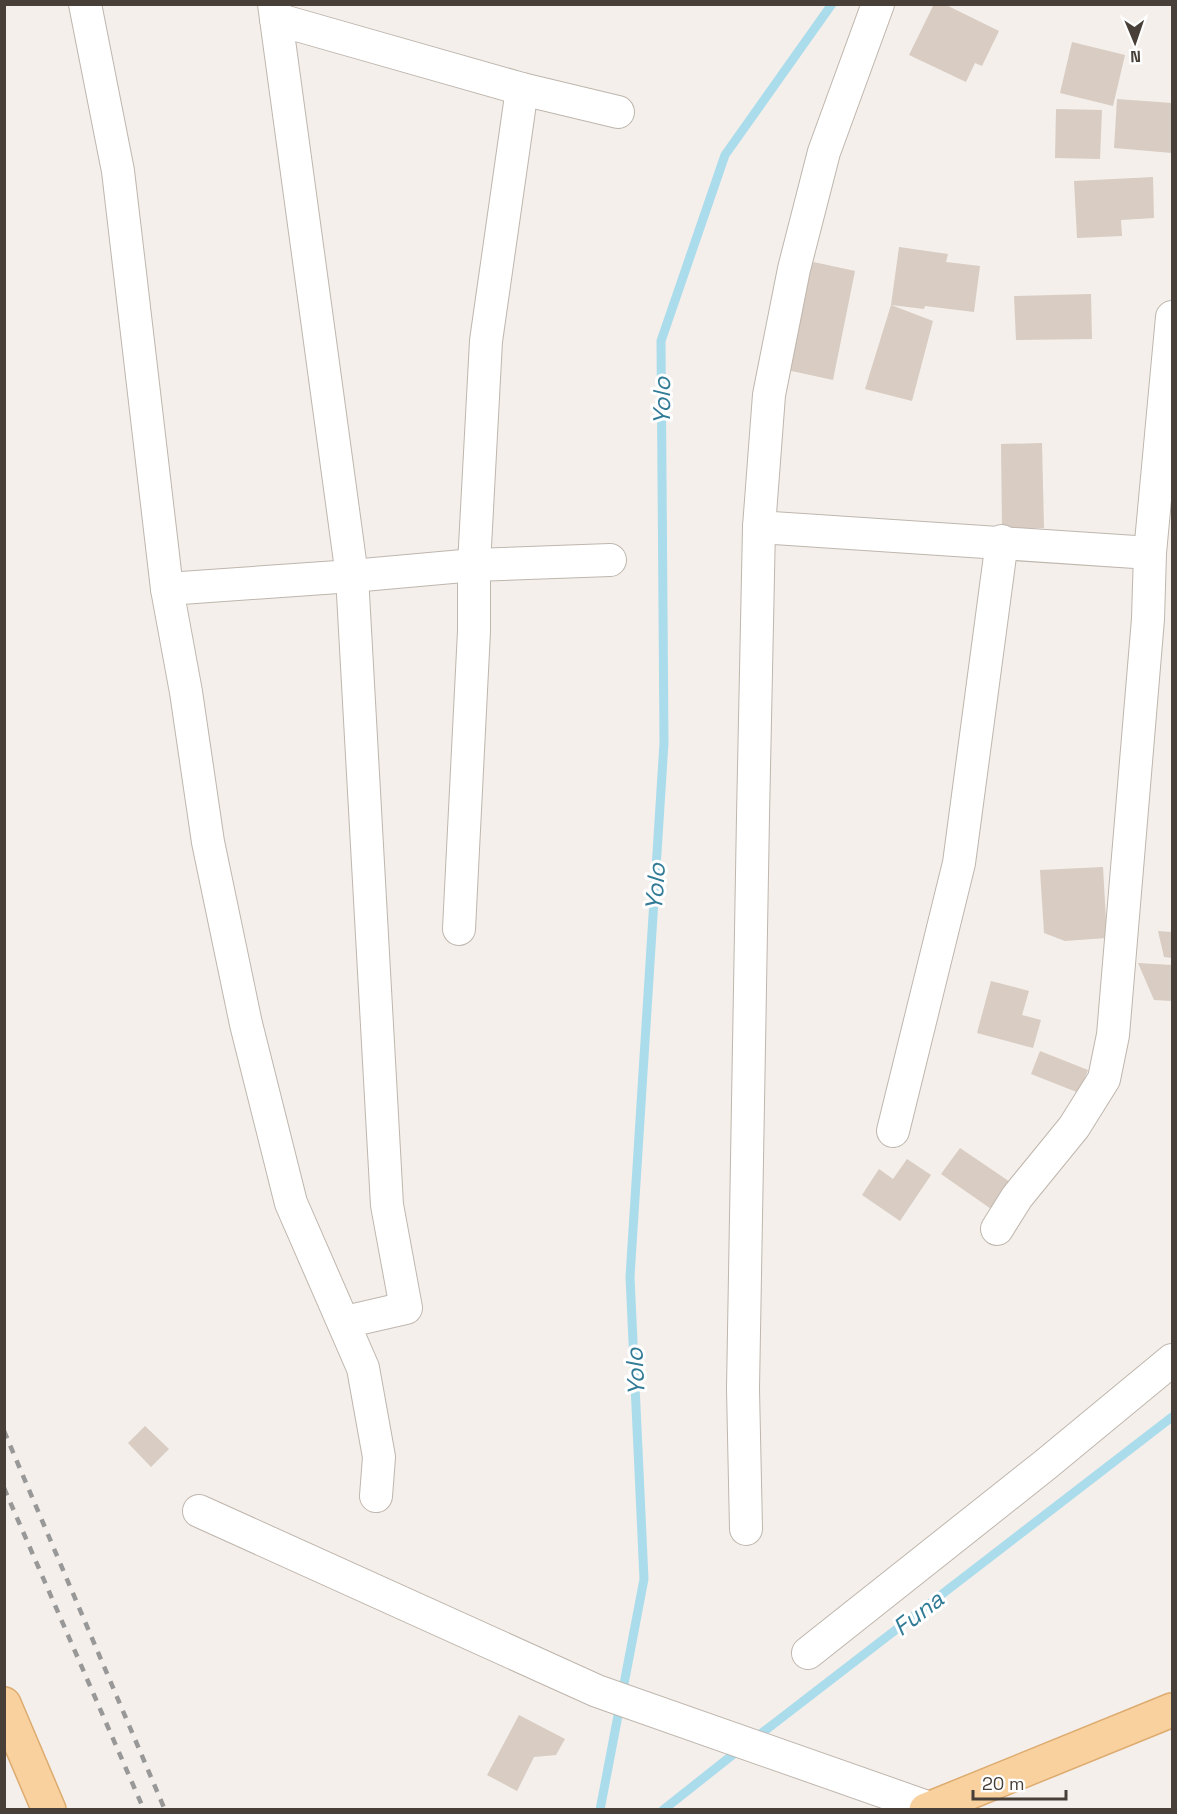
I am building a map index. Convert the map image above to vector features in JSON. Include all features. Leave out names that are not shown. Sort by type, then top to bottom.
[{"type":"main road","points":[[4,1704],[49,1809]]},
{"type":"main road","points":[[928,1809],[1173,1710]]},
{"type":"street","points":[[85,4],[118,171],[167,589],[186,692],[208,842],[246,1024],[291,1203],[345,1322],[363,1368],[380,1456],[376,1496]]},
{"type":"street","points":[[746,1529],[744,1365],[759,527],[769,395],[794,269],[824,152],[878,4]]},
{"type":"street","points":[[345,1322],[406,1308],[387,1205],[352,576],[275,12],[522,89],[618,112]]},
{"type":"street","points":[[459,929],[486,341],[522,89]]},
{"type":"street","points":[[997,1229],[1017,1197],[1074,1126],[1104,1079],[1113,1035],[1160,624],[1159,534],[1173,317]]},
{"type":"street","points":[[759,527],[1002,541],[1159,534]]},
{"type":"street","points":[[893,1131],[959,864],[1002,541]]},
{"type":"street","points":[[167,589],[474,566],[610,560]]},
{"type":"street","points":[[808,1653],[1173,1360]]},
{"type":"street","points":[[199,1511],[597,1691],[928,1809]]},
{"type":"building","points":[[934,4],[944,4],[999,31],[982,66],[975,63],[966,82],[909,55]]},
{"type":"building","points":[[1072,42],[1125,55],[1113,106],[1060,93]]},
{"type":"building","points":[[1117,99],[1172,103],[1172,153],[1114,148]]},
{"type":"building","points":[[1056,109],[1102,110],[1100,159],[1055,158]]},
{"type":"building","points":[[1153,177],[1154,218],[1121,220],[1122,236],[1077,238],[1074,181]]},
{"type":"building","points":[[899,247],[948,254],[946,262],[980,266],[974,312],[925,306],[924,309],[891,305]]},
{"type":"building","points":[[809,261],[855,271],[833,380],[787,370]]},
{"type":"building","points":[[1091,294],[1092,339],[1016,340],[1014,296]]},
{"type":"building","points":[[891,305],[933,321],[912,401],[865,389]]},
{"type":"building","points":[[1042,443],[1044,528],[1002,529],[1001,444]]},
{"type":"building","points":[[1103,867],[1107,938],[1065,941],[1044,933],[1040,870]]},
{"type":"building","points":[[1158,931],[1172,932],[1172,958],[1164,957]]},
{"type":"building","points":[[1138,963],[1172,965],[1172,1001],[1154,1000]]},
{"type":"building","points":[[991,981],[1029,991],[1022,1015],[1041,1020],[1033,1048],[977,1033]]},
{"type":"building","points":[[1040,1051],[1088,1070],[1079,1093],[1031,1074]]},
{"type":"building","points":[[960,1148],[1013,1184],[994,1211],[941,1174]]},
{"type":"building","points":[[907,1159],[931,1175],[900,1221],[862,1195],[879,1169],[893,1179]]},
{"type":"building","points":[[145,1426],[169,1449],[151,1467],[128,1443]]},
{"type":"building","points":[[519,1715],[565,1739],[556,1755],[534,1757],[517,1791],[487,1775]]},
{"type":"waterway","name":"Yolo","points":[[600,1810],[644,1579],[630,1277],[664,743],[661,341],[725,155],[832,4]]},
{"type":"waterway","name":"Funa","points":[[754,1739],[1172,1417]]},
{"type":"waterway","name":"Funa","points":[[663,1810],[740,1749]]},
{"type":"railway","points":[[4,1431],[165,1810]]},
{"type":"railway","points":[[4,1488],[144,1810]]}]
